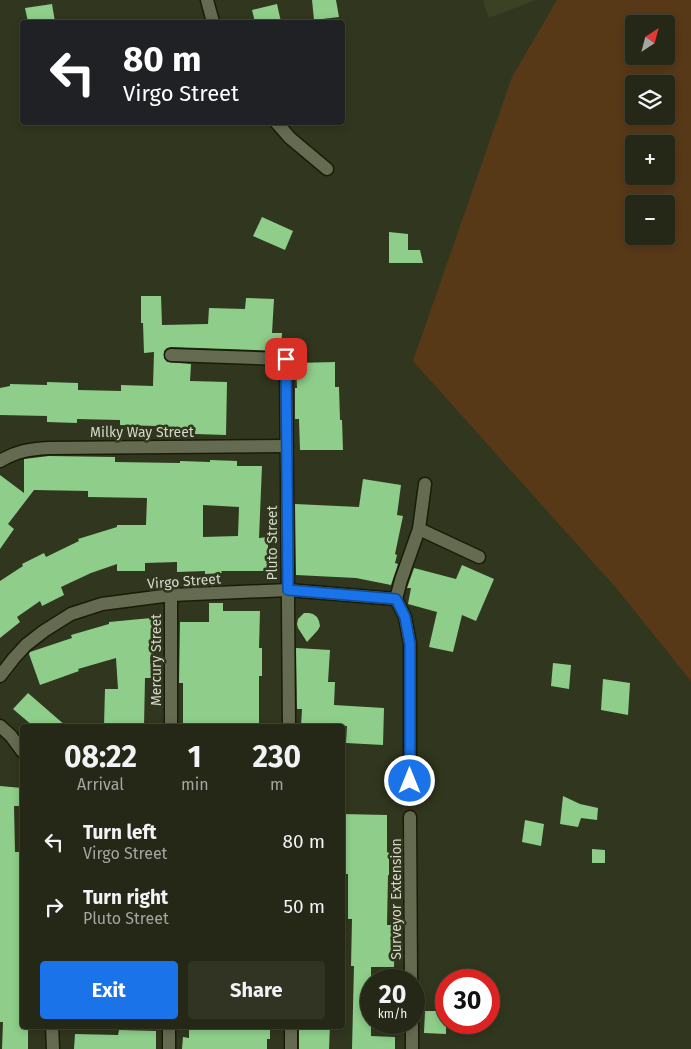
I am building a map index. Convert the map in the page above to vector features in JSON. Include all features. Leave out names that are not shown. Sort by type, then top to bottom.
[{"type":"street","points":[[207,0],[212,20]]},
{"type":"street","points":[[279,125],[290,138],[327,169]]},
{"type":"street","name":"Pluto Street","points":[[171,355],[286,359],[289,724]]},
{"type":"street","name":"Milky Way Street","points":[[0,461],[9,455],[26,450],[49,448],[287,446]]},
{"type":"street","points":[[410,781],[410,644],[405,617],[396,599],[419,529],[425,484]]},
{"type":"street","points":[[419,529],[479,557]]},
{"type":"street","name":"Virgo Street","points":[[0,676],[14,658],[44,631],[70,614],[102,604],[171,595],[288,590],[396,599]]},
{"type":"street","name":"Mercury Street","points":[[171,595],[171,724]]},
{"type":"street","points":[[0,726],[11,736],[20,748]]},
{"type":"street","name":"Surveyor Extension","points":[[410,817],[411,969]]},
{"type":"street","points":[[52,1029],[53,1049]]},
{"type":"street","points":[[169,1029],[169,1049]]},
{"type":"street","points":[[291,1029],[291,1049]]},
{"type":"street","points":[[412,1034],[412,1049]]},
{"type":"shaded area","points":[[483,0],[536,0],[489,18]]},
{"type":"shaded area","points":[[557,0],[691,0],[691,681],[617,589],[413,361],[512,77]]},
{"type":"building","points":[[312,0],[336,0],[339,17],[314,20]]},
{"type":"building","points":[[52,4],[55,20],[28,20],[25,8]]},
{"type":"building","points":[[277,4],[281,20],[254,20],[252,10]]},
{"type":"building","points":[[262,217],[293,231],[285,250],[253,236]]},
{"type":"building","points":[[389,232],[408,234],[408,250],[420,250],[423,263],[389,263]]},
{"type":"building","points":[[141,296],[161,296],[162,325],[208,324],[209,308],[245,309],[246,298],[274,299],[272,333],[282,333],[281,351],[171,347],[164,351],[164,358],[167,362],[191,364],[190,381],[227,382],[226,435],[156,431],[156,426],[120,425],[120,420],[77,419],[77,423],[47,422],[47,416],[0,415],[0,388],[10,386],[10,384],[47,385],[47,382],[78,383],[78,390],[121,391],[121,385],[153,386],[154,352],[144,353]]},
{"type":"building","points":[[335,362],[335,387],[339,387],[343,450],[300,450],[299,419],[295,419],[296,363]]},
{"type":"building","points":[[49,456],[115,457],[115,462],[180,463],[180,461],[210,462],[210,460],[237,461],[237,466],[262,466],[259,538],[268,537],[268,571],[221,571],[222,573],[205,574],[205,571],[177,572],[177,562],[145,563],[145,571],[117,571],[117,564],[91,573],[61,587],[64,595],[42,606],[40,601],[17,617],[20,622],[0,638],[0,581],[23,566],[22,564],[44,553],[46,557],[79,541],[78,539],[117,527],[117,525],[146,525],[147,498],[88,497],[88,491],[34,490],[8,524],[14,529],[0,549],[0,475],[24,493],[24,459]],"holes":[[[203,505],[239,507],[238,536],[203,537]]]},
{"type":"building","points":[[363,479],[401,485],[397,515],[403,516],[395,554],[397,555],[395,563],[398,564],[391,585],[356,578],[296,575],[295,504],[359,507]]},
{"type":"building","points":[[462,565],[494,579],[476,621],[462,615],[453,652],[429,647],[437,612],[408,604],[411,588],[407,588],[414,568],[456,579]]},
{"type":"building","points":[[209,603],[223,603],[223,611],[260,611],[259,648],[262,648],[262,676],[259,676],[259,724],[183,724],[183,683],[179,683],[180,622],[209,622]]},
{"type":"building","points":[[304,613],[313,614],[317,617],[320,626],[307,642],[297,624],[298,619]]},
{"type":"building","points":[[151,618],[154,657],[150,657],[152,678],[145,678],[144,724],[104,724],[105,689],[118,689],[116,658],[78,669],[79,671],[40,685],[29,654],[30,652],[72,638],[71,635],[109,624],[109,622]]},
{"type":"building","points":[[296,648],[330,650],[328,682],[335,682],[334,705],[384,708],[383,745],[346,743],[347,726],[345,724],[301,724],[302,709],[297,709]]},
{"type":"building","points":[[553,663],[571,665],[569,689],[551,686]]},
{"type":"building","points":[[603,679],[630,683],[628,715],[601,710]]},
{"type":"building","points":[[28,693],[64,724],[31,724],[13,709]]},
{"type":"building","points":[[0,786],[20,788],[20,806],[14,806],[15,852],[20,852],[20,1029],[28,1029],[28,1049],[2,1049],[3,1022],[0,1022]]},
{"type":"building","points":[[563,796],[580,804],[598,808],[597,820],[581,818],[578,827],[560,824]]},
{"type":"building","points":[[345,814],[387,815],[389,875],[387,925],[395,925],[394,967],[360,969],[360,1034],[395,1037],[395,1049],[352,1049],[354,966],[351,966],[352,919],[348,919],[348,874],[345,874]]},
{"type":"building","points":[[525,820],[544,824],[541,846],[522,842]]},
{"type":"building","points":[[592,849],[605,850],[605,863],[592,863]]},
{"type":"building","points":[[425,1011],[435,1011],[435,1034],[425,1033]]},
{"type":"building","points":[[189,1029],[270,1029],[267,1049],[182,1049],[183,1037],[189,1038]]},
{"type":"building","points":[[299,1029],[330,1029],[329,1049],[299,1049]]},
{"type":"building","points":[[119,1030],[156,1031],[156,1049],[74,1049],[75,1034],[118,1035]]},
{"type":"route","points":[[286,359],[288,590],[396,599],[405,617],[410,644],[410,781]]}]
